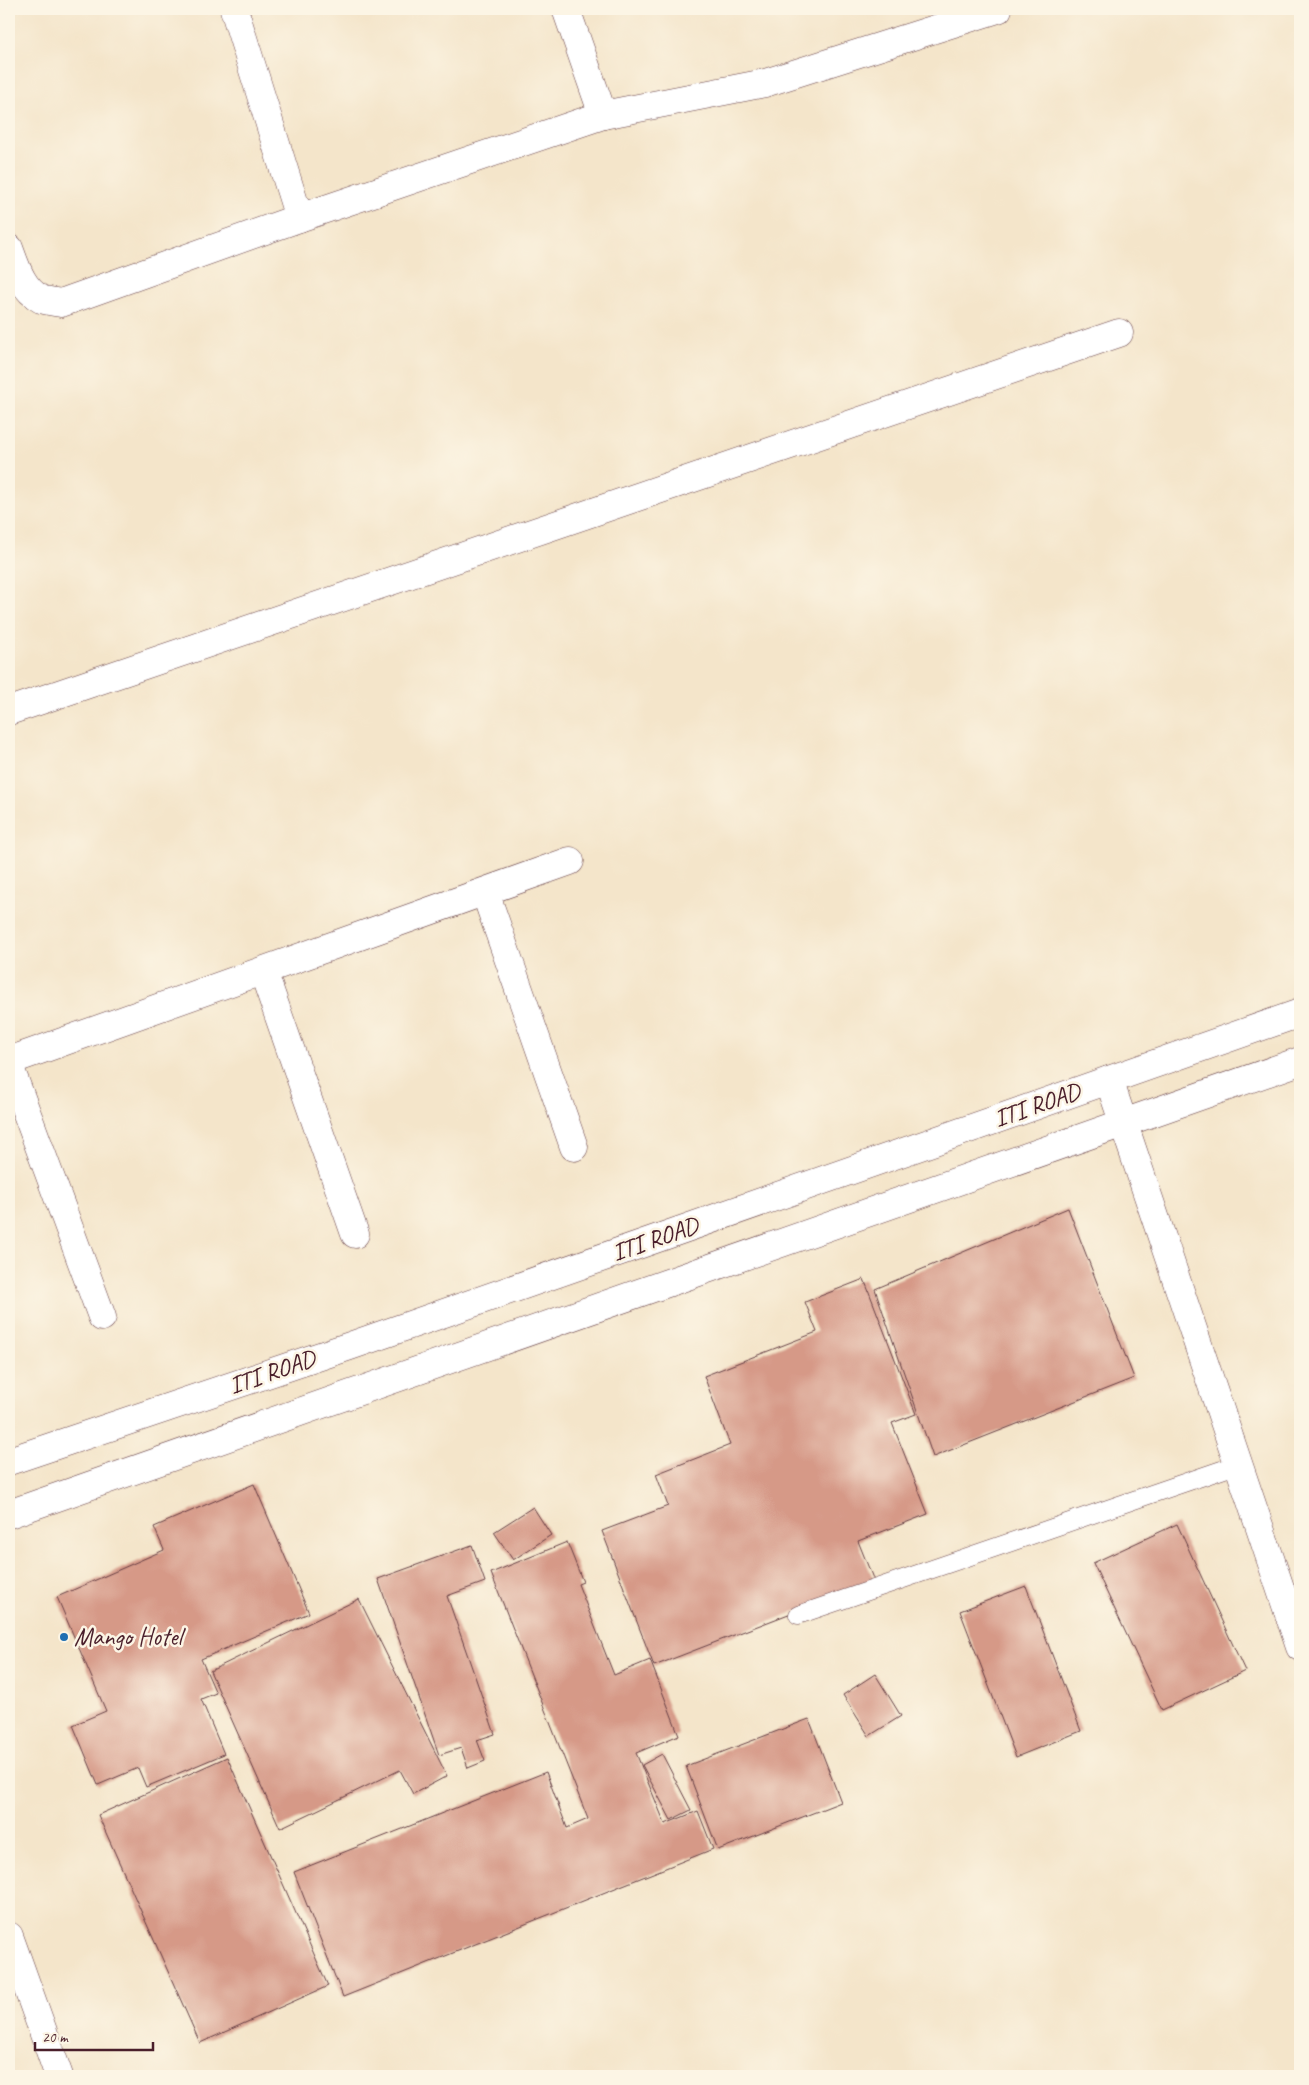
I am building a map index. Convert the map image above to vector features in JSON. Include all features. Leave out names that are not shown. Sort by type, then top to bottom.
[{"type":"street","points":[[234,9],[299,218]]},
{"type":"street","points":[[566,9],[604,115]]},
{"type":"street","points":[[9,248],[17,271],[29,290],[42,299],[61,303],[299,218],[604,115],[766,84],[998,9]]},
{"type":"street","points":[[9,711],[1119,333]]},
{"type":"street","points":[[9,1061],[570,861]]},
{"type":"street","points":[[485,892],[574,1148]]},
{"type":"street","points":[[263,971],[355,1234]]},
{"type":"street","name":"ITI ROAD","points":[[9,1462],[378,1336],[1300,1014]]},
{"type":"street","points":[[9,1514],[1300,1061]]},
{"type":"street","points":[[9,1065],[102,1317]]},
{"type":"street","points":[[1110,1080],[1300,1646]]},
{"type":"street","points":[[9,1936],[59,2076]]},
{"type":"lane","points":[[798,1615],[1240,1464]]},
{"type":"building","points":[[1068,1208],[1134,1378],[933,1457],[875,1289]]},
{"type":"building","points":[[864,1279],[916,1414],[892,1423],[928,1514],[858,1541],[874,1581],[654,1666],[602,1531],[668,1506],[656,1474],[730,1445],[704,1376],[817,1332],[805,1302]]},
{"type":"building","points":[[254,1484],[309,1613],[201,1659],[216,1693],[201,1699],[224,1754],[146,1787],[138,1768],[98,1785],[73,1725],[106,1711],[57,1597],[164,1550],[154,1527]]},
{"type":"building","points":[[533,1507],[551,1535],[513,1560],[494,1532]]},
{"type":"building","points":[[1177,1524],[1245,1671],[1162,1710],[1093,1563]]},
{"type":"building","points":[[567,1542],[583,1582],[578,1584],[614,1675],[650,1660],[679,1735],[636,1753],[665,1824],[698,1811],[713,1849],[343,1997],[294,1872],[546,1772],[567,1828],[588,1819],[491,1573]]},
{"type":"building","points":[[472,1545],[485,1582],[447,1596],[495,1734],[477,1740],[485,1761],[468,1768],[461,1748],[439,1755],[378,1579]]},
{"type":"building","points":[[1026,1586],[1081,1731],[1016,1757],[960,1611]]},
{"type":"building","points":[[359,1599],[447,1776],[413,1794],[400,1770],[280,1828],[210,1671]]},
{"type":"building","points":[[875,1674],[901,1716],[869,1736],[843,1695]]},
{"type":"building","points":[[809,1719],[841,1802],[718,1850],[686,1766]]},
{"type":"building","points":[[662,1754],[691,1810],[671,1820],[642,1765]]},
{"type":"building","points":[[227,1757],[328,1986],[200,2043],[98,1815]]},
{"type":"place","name":"Mango Hotel","points":[[64,1637]]}]
